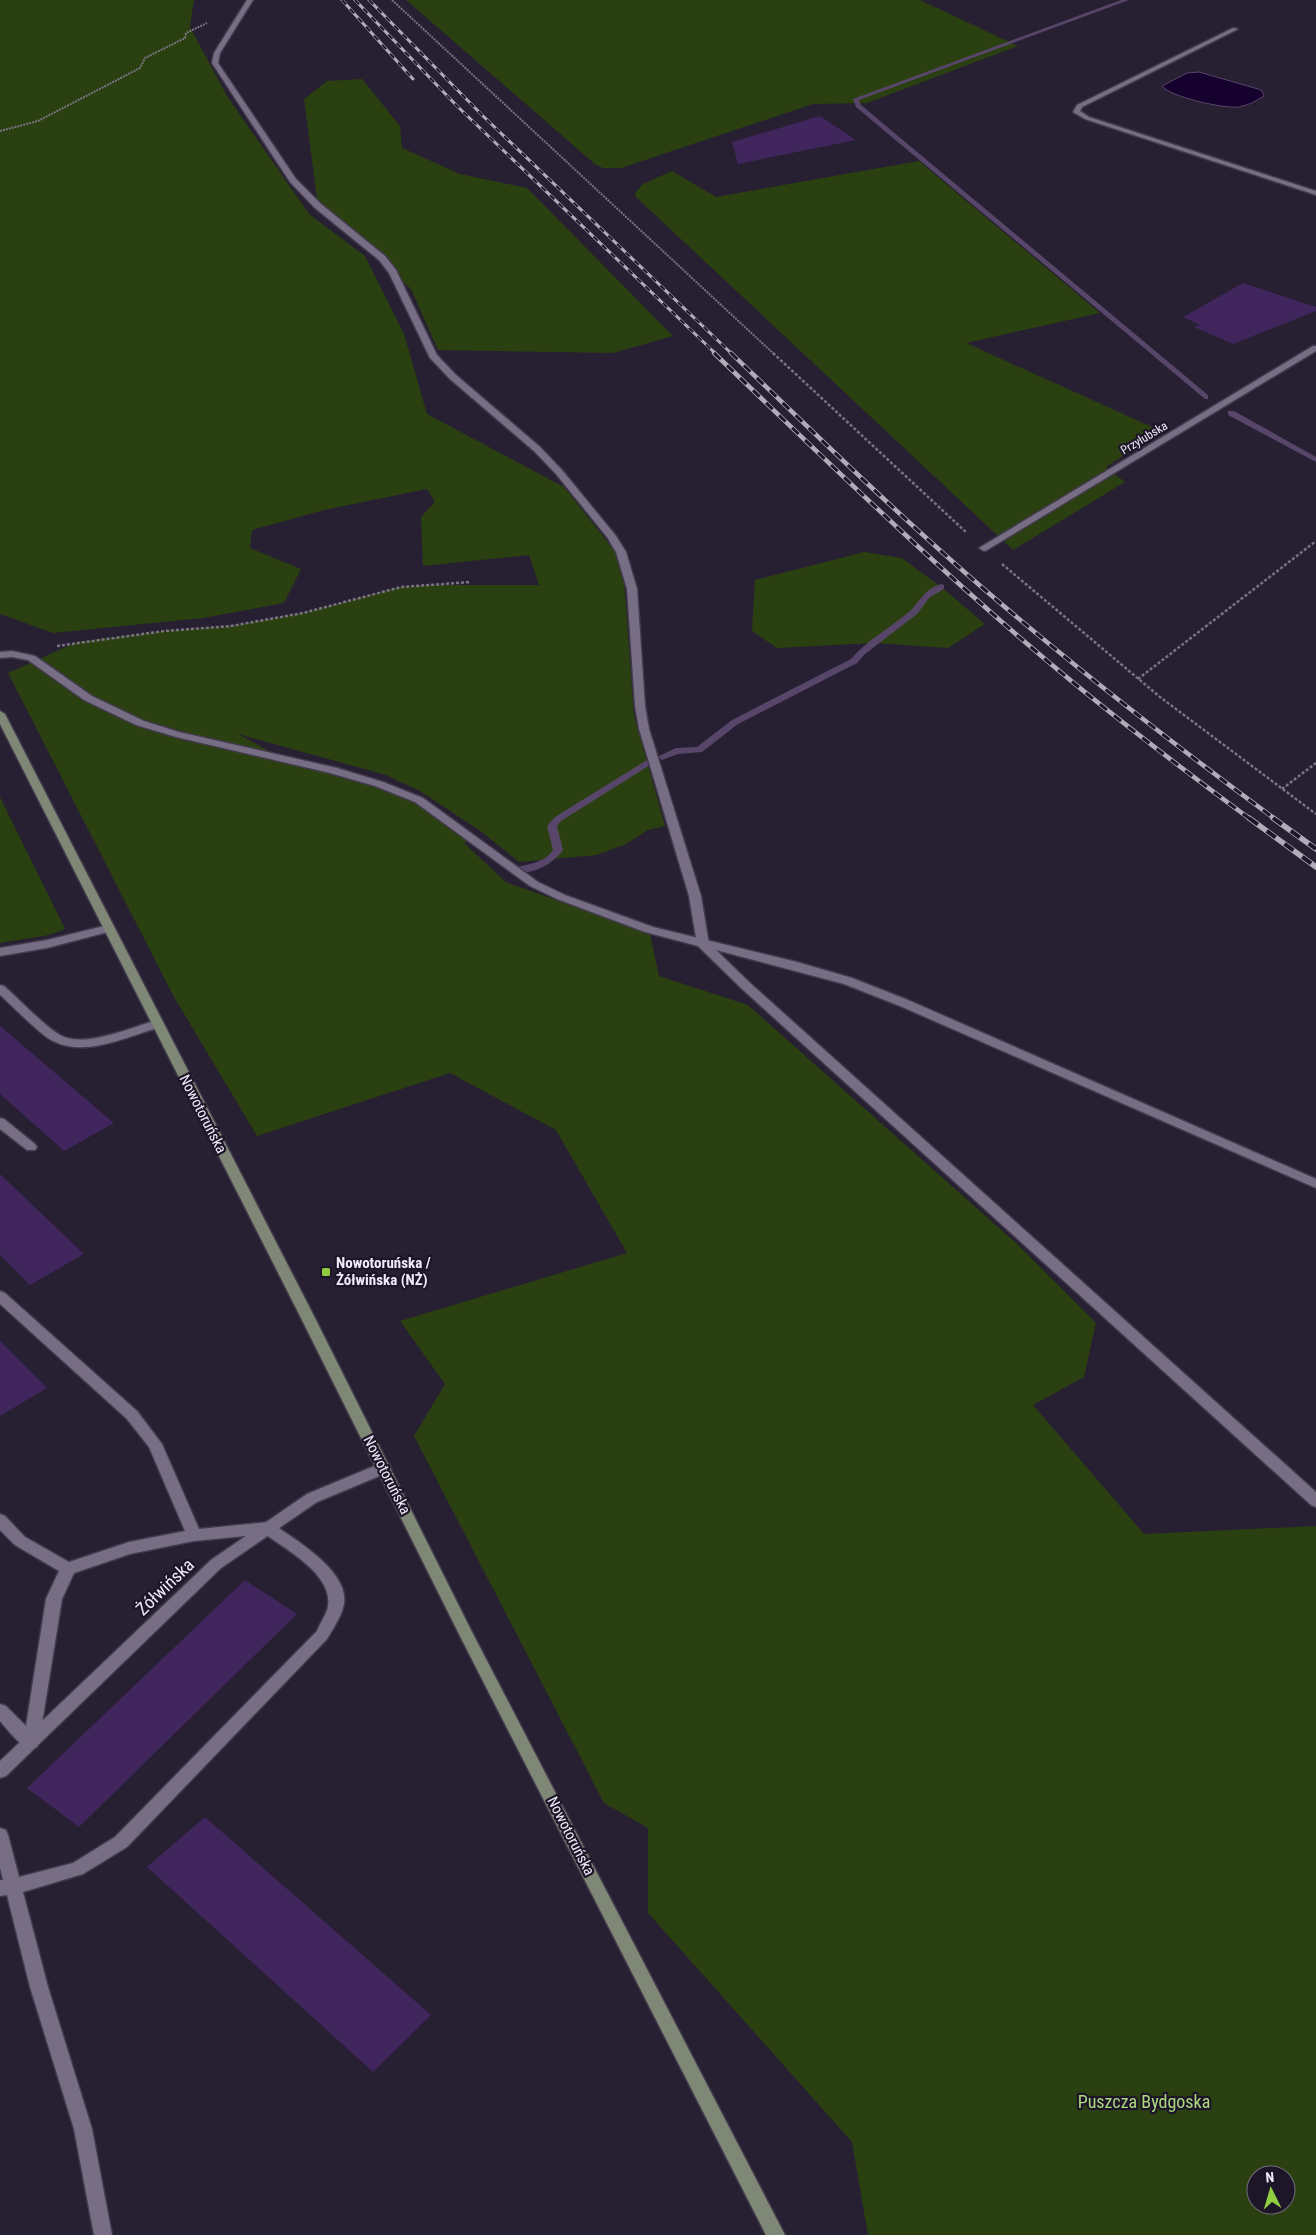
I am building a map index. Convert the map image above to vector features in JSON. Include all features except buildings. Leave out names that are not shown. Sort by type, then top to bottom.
[{"type":"main road","name":"Nowotoruńska","points":[[0,714],[384,1468],[467,1636],[776,2235]]},
{"type":"street","points":[[250,0],[217,53],[215,63],[293,180],[318,206],[382,258],[393,272],[403,290],[433,356],[453,377],[536,449],[559,472],[611,536],[621,552],[632,588],[640,706],[644,729],[695,896],[703,944],[745,985],[1316,1501]]},
{"type":"street","points":[[1235,30],[1079,106],[1076,112],[1087,118],[1316,193]]},
{"type":"street","name":"Przyłubska","points":[[984,548],[1316,348]]},
{"type":"street","points":[[0,655],[12,654],[31,658],[88,698],[140,723],[176,734],[333,770],[379,784],[419,800],[534,884],[561,897],[649,930],[793,965],[848,982],[904,1003],[1316,1184]]},
{"type":"street","points":[[0,952],[47,944],[108,929]]},
{"type":"street","points":[[0,990],[56,1038],[76,1044],[92,1043],[157,1024]]},
{"type":"street","points":[[0,1122],[32,1147]]},
{"type":"street","points":[[0,1296],[132,1415],[155,1444],[194,1535]]},
{"type":"street","name":"Żółwińska","points":[[0,1771],[216,1564],[312,1498],[384,1468]]},
{"type":"street","points":[[0,1520],[20,1541],[68,1569]]},
{"type":"street","points":[[6,1887],[77,1869],[121,1842],[322,1635],[336,1607],[335,1586],[311,1559],[268,1528],[194,1535],[129,1548],[68,1569],[54,1600],[30,1742]]},
{"type":"street","points":[[0,1711],[30,1742]]},
{"type":"street","points":[[0,1835],[6,1887],[83,2129],[103,2235]]},
{"type":"path","points":[[392,0],[984,548],[1138,679],[1316,814]]},
{"type":"path","points":[[0,131],[38,122],[140,68],[145,58],[185,38],[186,33],[218,19],[242,13]]},
{"type":"path","points":[[1138,679],[1316,541]]},
{"type":"path","points":[[12,654],[164,631],[231,626],[302,613],[401,587],[471,582]]},
{"type":"path","points":[[1282,789],[1316,764]]},
{"type":"green space","name":"Puszcza Bydgoska","points":[[0,0],[194,0],[190,27],[227,96],[309,214],[365,256],[404,334],[427,414],[564,487],[618,555],[624,581],[634,716],[665,826],[648,830],[626,844],[597,855],[519,862],[482,832],[420,791],[386,775],[238,734],[280,757],[333,770],[419,800],[470,837],[464,843],[506,882],[650,934],[659,976],[748,1005],[1016,1243],[1096,1323],[1084,1377],[1033,1405],[1144,1534],[1316,1526],[1316,2235],[868,2235],[852,2142],[648,1913],[648,1828],[604,1803],[414,1436],[445,1384],[400,1321],[627,1253],[556,1130],[450,1073],[257,1136],[174,997],[8,673],[77,642],[164,631],[231,626],[303,613],[401,587],[430,585],[539,585],[529,555],[423,566],[421,517],[435,502],[427,489],[324,510],[252,530],[250,548],[301,569],[284,603],[203,618],[53,633],[0,614]]},
{"type":"green space","points":[[406,0],[920,0],[1018,46],[867,103],[813,104],[621,168],[603,168],[596,165]]},
{"type":"green space","points":[[362,79],[400,126],[402,148],[460,174],[527,188],[673,336],[613,353],[438,350],[411,289],[318,206],[304,99],[327,81]]},
{"type":"green space","points":[[919,161],[1100,313],[966,343],[1161,431],[1106,467],[1125,482],[1013,550],[636,197],[635,193],[643,184],[672,171],[716,197]]},
{"type":"green space","points":[[864,552],[902,558],[941,587],[985,624],[948,648],[874,643],[777,648],[752,631],[755,580]]},
{"type":"green space","points":[[0,797],[65,929],[49,935],[0,943]]},
{"type":"shaded area","points":[[1199,72],[1258,89],[1262,91],[1264,96],[1246,105],[1232,107],[1186,98],[1162,86],[1187,73]]},
{"type":"waterway","points":[[1126,0],[856,99],[858,106],[1205,397]]},
{"type":"waterway","points":[[1231,413],[1316,460]]},
{"type":"waterway","points":[[662,757],[676,751],[699,750],[735,722],[854,661],[862,652],[914,612],[927,595],[941,587]]},
{"type":"waterway","points":[[516,870],[540,865],[550,859],[558,850],[552,826],[558,819],[647,763]]},
{"type":"railway","points":[[342,0],[413,79]]},
{"type":"railway","points":[[355,0],[458,107],[716,354]]},
{"type":"railway","points":[[369,0],[483,116],[732,354]]},
{"type":"railway","points":[[714,353],[877,509],[1002,622],[1121,721],[1250,819]]},
{"type":"railway","points":[[731,353],[888,503],[985,590],[1128,707],[1275,819]]},
{"type":"railway","points":[[1249,818],[1316,867]]},
{"type":"railway","points":[[1273,818],[1316,849]]},
{"type":"place","name":"Nowotoruńska / Żółwińska (NŻ)","points":[[326,1272]]}]
